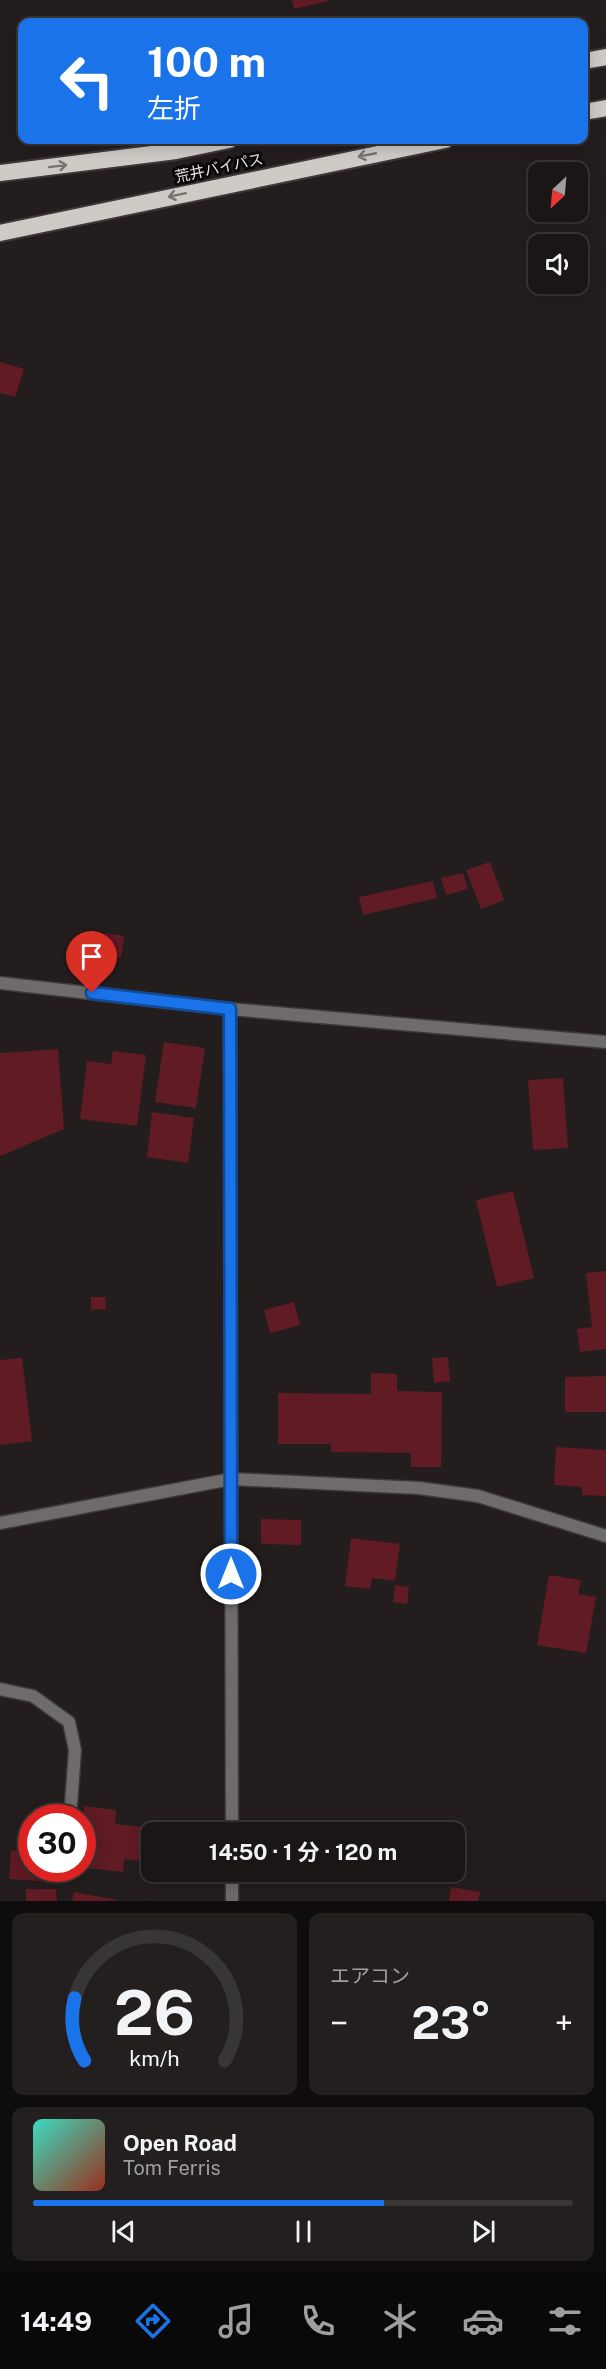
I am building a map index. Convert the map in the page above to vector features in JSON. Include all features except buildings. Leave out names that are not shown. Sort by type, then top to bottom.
[{"type":"highway","points":[[588,60],[606,57]]},
{"type":"highway","points":[[588,111],[606,108]]},
{"type":"highway","name":"荒井バイパス","points":[[0,173],[176,151],[210,144]]},
{"type":"highway","name":"荒井バイパス","points":[[0,233],[427,144]]},
{"type":"street","points":[[0,983],[230,1009],[606,1042]]},
{"type":"street","points":[[230,1009],[232,1822]]},
{"type":"street","points":[[0,1522],[231,1479],[419,1488],[478,1496],[606,1536]]},
{"type":"street","points":[[0,1689],[33,1696],[69,1722],[75,1750],[71,1804]]},
{"type":"street","points":[[232,1882],[232,1901]]},
{"type":"route","points":[[92,993],[230,1009],[231,1574]]}]
